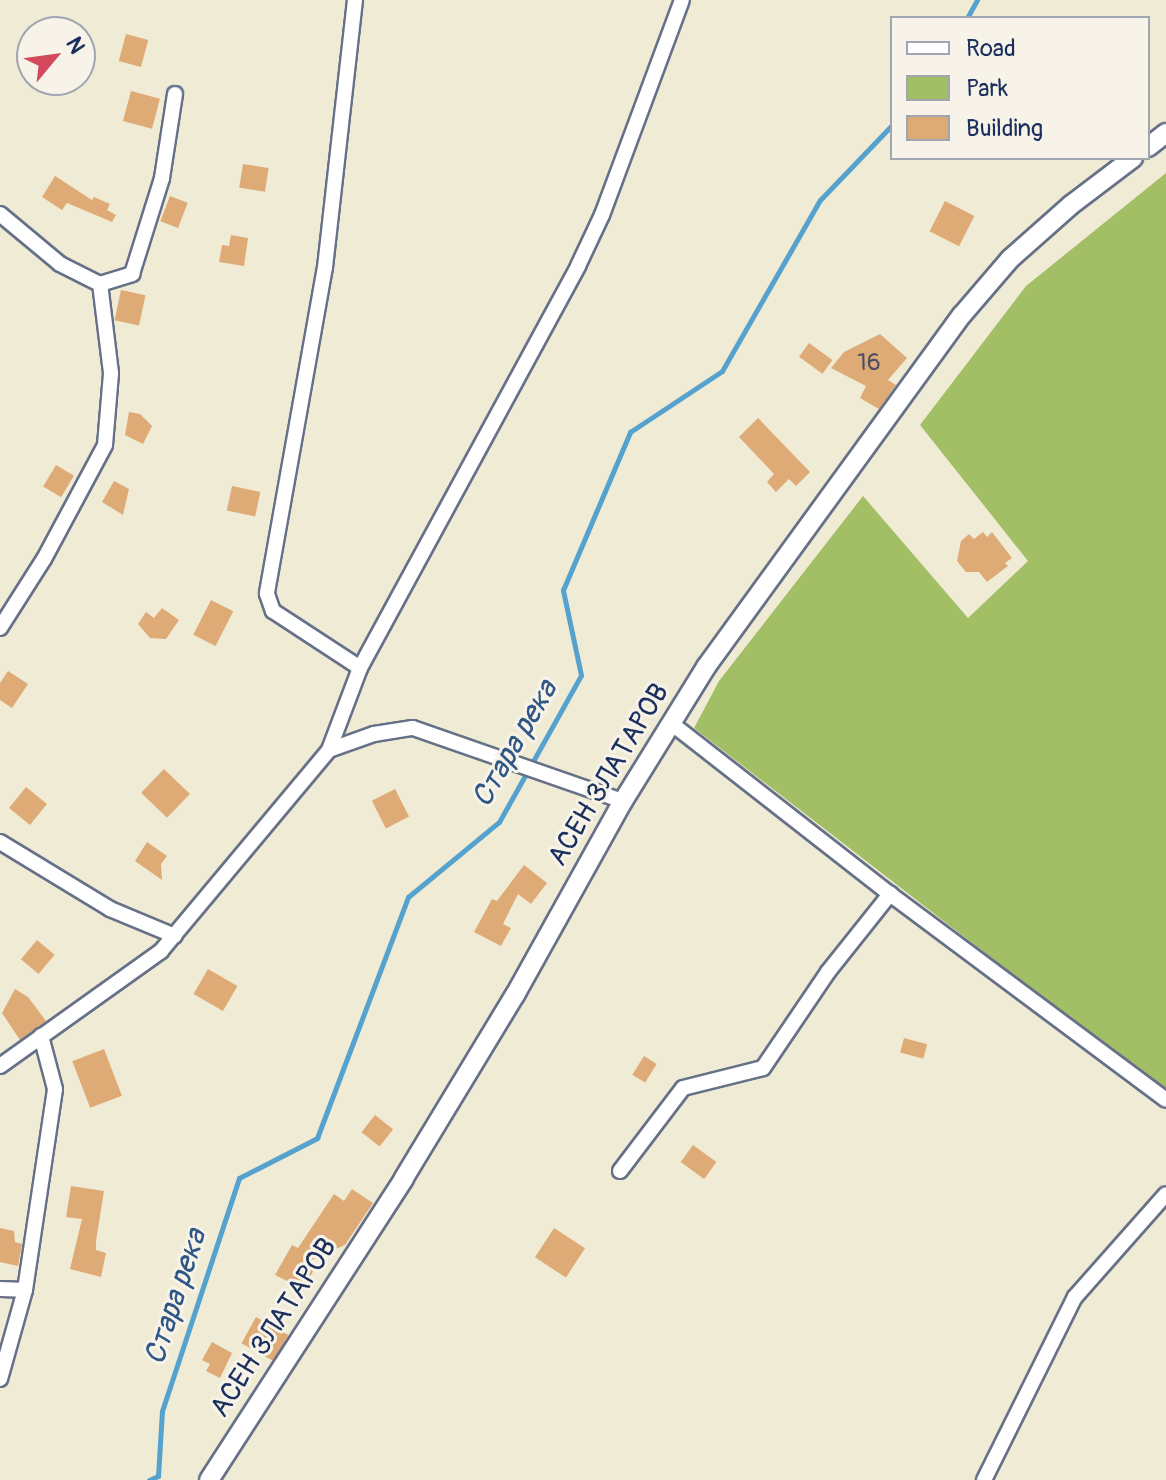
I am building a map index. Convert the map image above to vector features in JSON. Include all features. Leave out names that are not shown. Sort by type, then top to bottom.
[{"type":"street","points":[[355,0],[325,267],[267,594],[273,611],[360,668]]},
{"type":"street","points":[[0,1066],[161,951],[329,750],[360,668],[578,266],[602,215],[682,0]]},
{"type":"street","points":[[0,214],[60,264],[100,284],[132,274],[143,248],[162,178],[175,94]]},
{"type":"street","points":[[1150,145],[1166,133]]},
{"type":"street","name":"АСЕН ЗЛАТАРОВ","points":[[209,1480],[475,1061],[623,801],[706,667],[962,315],[1010,259],[1071,205],[1130,160]]},
{"type":"street","points":[[0,628],[44,559],[105,445],[111,373],[100,284]]},
{"type":"street","points":[[671,723],[890,894],[1166,1100]]},
{"type":"street","points":[[329,750],[374,734],[413,728],[623,801]]},
{"type":"street","points":[[0,842],[110,909],[175,936]]},
{"type":"street","points":[[620,1171],[683,1088],[763,1068],[828,972],[890,894]]},
{"type":"street","points":[[0,1379],[25,1290],[55,1089],[41,1036]]},
{"type":"street","points":[[984,1480],[1075,1297],[1166,1194]]},
{"type":"street","points":[[0,1289],[25,1290]]},
{"type":"green space","points":[[1166,173],[1166,1093],[694,728],[719,681],[863,496],[968,618],[1028,561],[920,425],[1026,286]]},
{"type":"building","points":[[126,34],[148,40],[141,67],[119,61]]},
{"type":"building","points":[[131,91],[160,99],[152,129],[123,121]]},
{"type":"building","points":[[243,164],[269,168],[265,192],[239,188]]},
{"type":"building","points":[[55,176],[92,200],[94,197],[110,204],[107,210],[116,215],[112,222],[67,203],[62,210],[42,197]]},
{"type":"building","points":[[170,196],[188,203],[178,228],[160,221]]},
{"type":"building","points":[[945,201],[974,216],[959,246],[930,231]]},
{"type":"building","points":[[231,235],[248,238],[244,266],[219,262],[222,245],[229,246]]},
{"type":"building","points":[[121,290],[145,295],[139,326],[115,320]]},
{"type":"building","points":[[880,334],[907,358],[888,380],[896,385],[879,409],[860,398],[866,386],[831,368],[844,352]]},
{"type":"building","points":[[809,343],[832,360],[822,374],[799,357]]},
{"type":"building","points":[[129,412],[140,414],[152,426],[143,444],[125,435]]},
{"type":"building","points":[[758,418],[810,472],[796,486],[789,479],[776,492],[767,482],[774,474],[739,437]]},
{"type":"building","points":[[56,465],[74,476],[61,497],[43,486]]},
{"type":"building","points":[[114,481],[129,489],[123,515],[102,502]]},
{"type":"building","points":[[232,486],[260,492],[255,516],[227,510]]},
{"type":"building","points":[[983,532],[987,537],[992,532],[1012,558],[1005,563],[1008,566],[987,582],[979,572],[966,572],[957,561],[961,541],[969,534],[974,539]]},
{"type":"building","points":[[211,600],[233,611],[216,646],[193,635]]},
{"type":"building","points":[[162,608],[179,620],[166,639],[150,638],[138,624],[146,612],[154,618]]},
{"type":"building","points":[[8,671],[28,684],[12,708],[0,700],[0,683]]},
{"type":"building","points":[[164,769],[190,794],[167,818],[141,793]]},
{"type":"building","points":[[26,787],[47,804],[30,825],[9,808]]},
{"type":"building","points":[[395,789],[409,817],[386,828],[372,801]]},
{"type":"building","points":[[147,842],[167,856],[161,864],[162,880],[135,861]]},
{"type":"building","points":[[524,865],[547,883],[531,904],[518,894],[503,924],[511,928],[501,946],[474,932],[492,899],[497,901]]},
{"type":"building","points":[[37,940],[55,955],[39,974],[21,959]]},
{"type":"building","points":[[208,969],[237,986],[223,1011],[194,994]]},
{"type":"building","points":[[15,989],[28,997],[46,1021],[20,1040],[2,1013]]},
{"type":"building","points":[[904,1038],[927,1044],[923,1059],[900,1052]]},
{"type":"building","points":[[104,1049],[122,1096],[90,1108],[72,1061]]},
{"type":"building","points":[[644,1056],[657,1064],[645,1083],[632,1075]]},
{"type":"building","points":[[375,1115],[393,1129],[380,1146],[361,1132]]},
{"type":"building","points":[[693,1145],[716,1162],[704,1179],[681,1162]]},
{"type":"building","points":[[71,1186],[104,1191],[96,1241],[96,1250],[106,1253],[101,1277],[70,1269],[82,1219],[66,1217]]},
{"type":"building","points":[[352,1189],[373,1203],[345,1245],[302,1264],[314,1270],[303,1289],[275,1275],[292,1245],[298,1248],[334,1194],[344,1201]]},
{"type":"building","points":[[0,1228],[14,1231],[15,1242],[22,1244],[18,1266],[0,1262]]},
{"type":"building","points":[[554,1228],[585,1248],[566,1278],[535,1257]]},
{"type":"building","points":[[256,1317],[288,1335],[274,1361],[241,1343]]},
{"type":"building","points":[[212,1342],[232,1353],[220,1378],[206,1371],[210,1364],[202,1360]]},
{"type":"waterway","name":"Стара река","points":[[968,16],[977,0]]},
{"type":"waterway","name":"Стара река","points":[[149,1480],[158,1476],[162,1411],[239,1178],[317,1138],[408,897],[499,822],[581,675],[563,590],[630,432],[722,371],[820,200],[890,127]]}]
